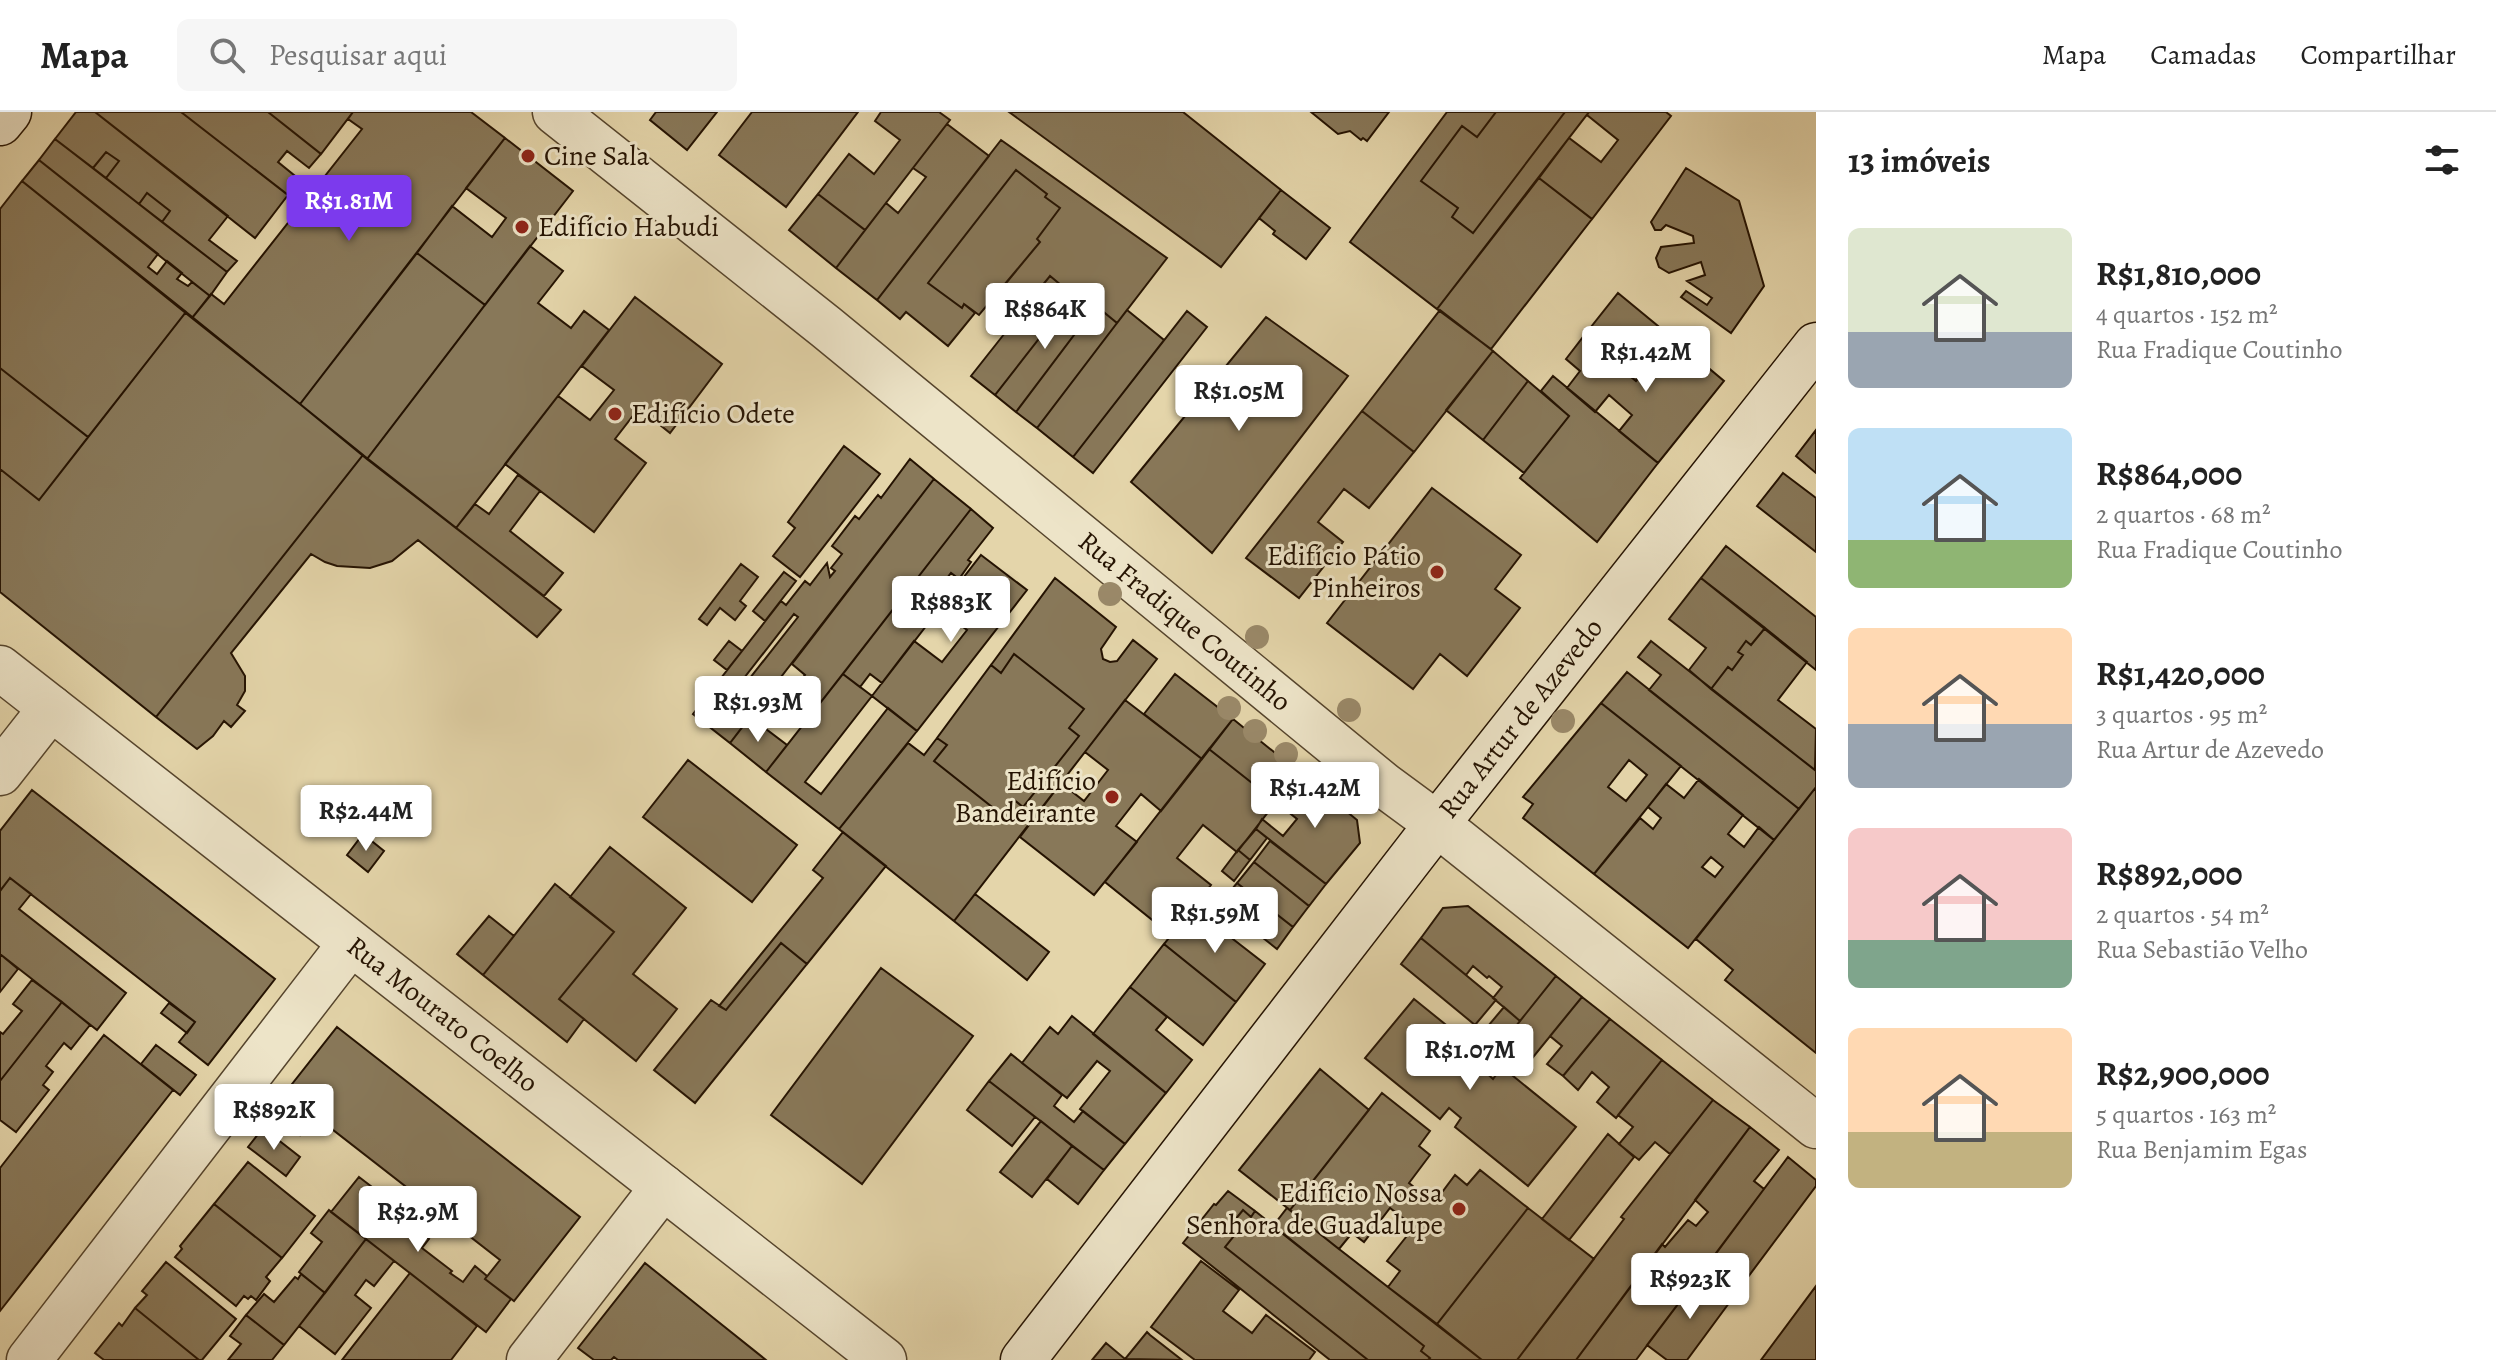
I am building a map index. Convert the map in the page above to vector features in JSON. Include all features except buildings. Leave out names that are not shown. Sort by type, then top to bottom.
[{"type":"street","points":[[0,123],[9,112]]},
{"type":"street","name":"Rua Fradique Coutinho","points":[[555,112],[826,327],[1372,776],[1437,824],[1816,1126]]},
{"type":"street","name":"Rua Artur de Azevedo","points":[[1023,1360],[1437,824],[1816,345]]},
{"type":"street","name":"Rua Mourato Coelho","points":[[0,668],[884,1360]]},
{"type":"street","points":[[0,773],[51,708]]},
{"type":"street","points":[[29,1360],[350,944]]},
{"type":"street","points":[[529,1360],[663,1187]]},
{"type":"place","name":"Cine Sala","points":[[528,156]]},
{"type":"place","name":"Edifício Habudi","points":[[522,227]]},
{"type":"place","name":"Edifício Odete","points":[[615,414]]},
{"type":"place","name":"Edifício Pátio Pinheiros","points":[[1437,572]]},
{"type":"place","name":"Edifício Bandeirante","points":[[1112,797]]},
{"type":"place","name":"Edifício Nossa Senhora de Guadalupe","points":[[1459,1209]]}]
